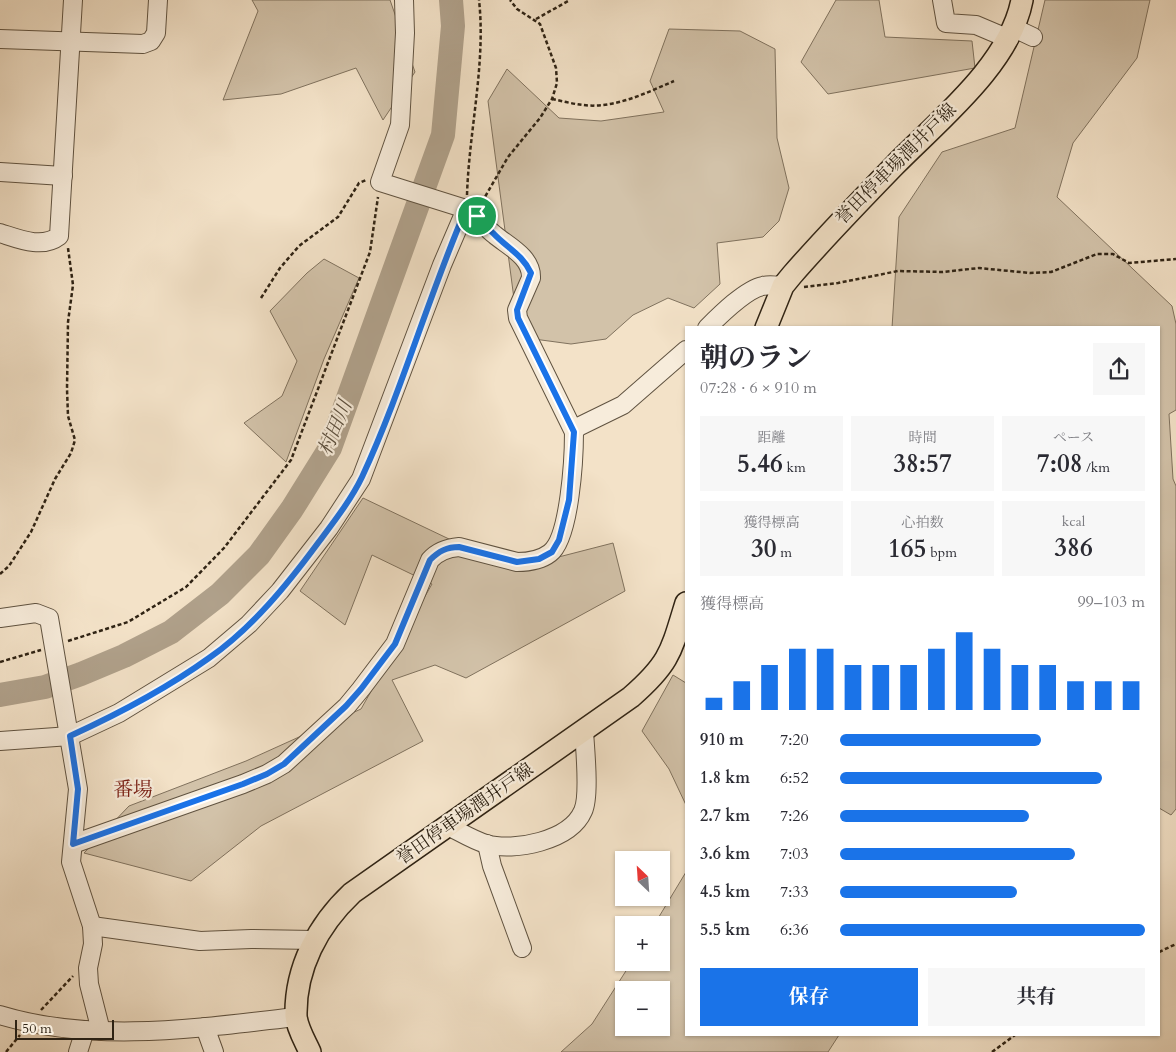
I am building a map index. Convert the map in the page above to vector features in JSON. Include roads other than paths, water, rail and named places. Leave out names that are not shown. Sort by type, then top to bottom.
[{"type":"main road","name":"誉田停車場潤井戸線","points":[[767,326],[783,286],[838,224],[970,89],[1019,35],[1022,0]]},
{"type":"main road","name":"誉田停車場潤井戸線","points":[[310,1052],[296,1017],[302,968],[314,940],[339,905],[352,893],[631,697],[656,675],[672,650],[685,606]]},
{"type":"street","points":[[0,233],[32,242],[52,241],[59,236],[73,41],[74,0]]},
{"type":"street","points":[[0,39],[143,44],[151,41],[156,33],[158,0]]},
{"type":"street","points":[[73,844],[251,781],[284,764],[346,706],[395,644],[430,560],[436,554],[451,547],[459,547],[517,562],[526,562],[539,559],[552,552],[559,540],[569,500],[574,432],[518,318],[517,310],[531,273],[521,256],[493,234],[472,212],[380,182],[400,125],[405,32],[404,0]]},
{"type":"street","points":[[942,0],[946,23],[976,25],[1019,35]]},
{"type":"street","points":[[0,172],[63,176]]},
{"type":"street","points":[[0,741],[70,736],[119,713],[209,658],[255,617],[280,591],[307,558],[361,479],[442,265],[472,212]]},
{"type":"street","points":[[709,326],[721,314],[754,289],[762,286],[783,286]]},
{"type":"street","points":[[574,432],[578,427],[622,405],[685,351]]},
{"type":"street","points":[[0,618],[36,613],[49,618],[52,646],[70,736],[78,789],[71,862],[92,926],[94,944],[88,968],[93,1031],[78,1052]]},
{"type":"street","points":[[448,826],[487,844],[502,847],[533,844],[550,838],[576,821],[583,811],[586,794],[584,731]]},
{"type":"street","points":[[487,844],[492,866],[522,948]]},
{"type":"street","points":[[92,926],[200,941],[251,938],[314,940]]},
{"type":"street","points":[[0,1015],[30,1024],[93,1031],[140,1032],[296,1017]]},
{"type":"street","points":[[205,1027],[214,1052]]},
{"type":"waterway","name":"村田川","points":[[0,695],[45,687],[81,674],[124,656],[171,632],[220,594],[259,555],[292,509],[330,448],[443,135],[453,26],[451,0]]},
{"type":"district","name":"番場","points":[[133,789]]}]
